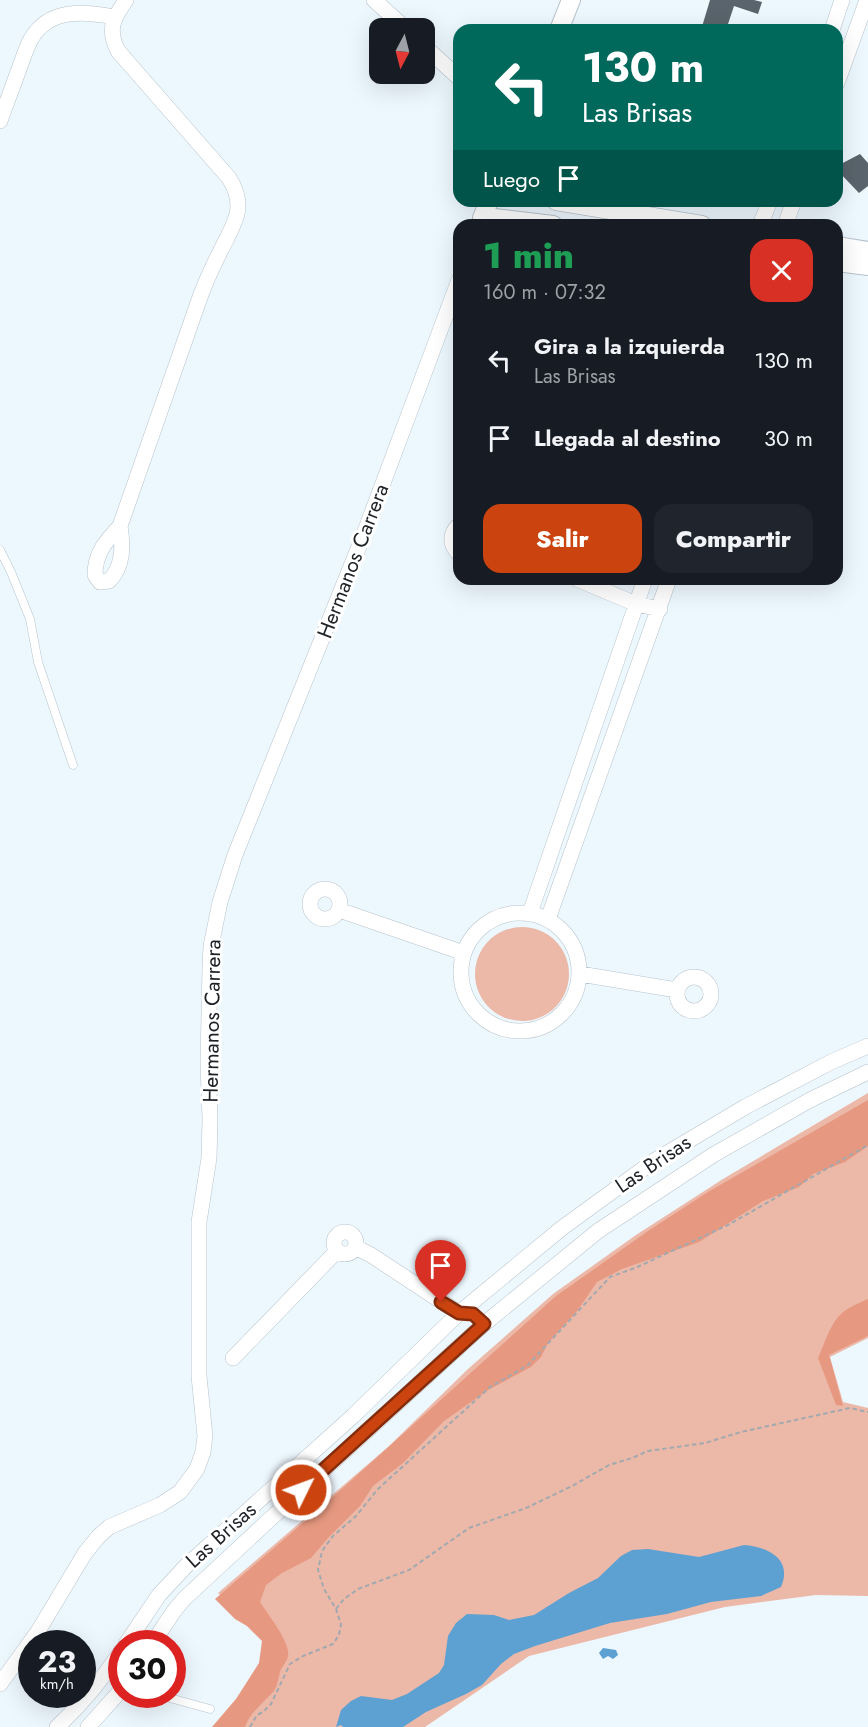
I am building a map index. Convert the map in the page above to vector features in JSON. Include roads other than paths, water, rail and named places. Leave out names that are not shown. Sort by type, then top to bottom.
[{"type":"street","points":[[120,526],[195,308],[236,220],[239,204],[236,190],[229,178],[118,51],[112,31],[114,17],[126,0]]},
{"type":"street","points":[[374,0],[394,18]]},
{"type":"street","points":[[561,24],[571,0]]},
{"type":"street","points":[[834,24],[842,0]]},
{"type":"street","points":[[843,66],[867,0]]},
{"type":"street","points":[[0,121],[28,43],[38,29],[55,18],[74,12],[92,12],[114,17]]},
{"type":"street","points":[[435,56],[453,73]]},
{"type":"street","points":[[577,207],[620,219]]},
{"type":"street","points":[[843,247],[868,251]]},
{"type":"street","points":[[843,263],[868,266]]},
{"type":"street","name":"Hermanos Carrera","points":[[0,1684],[37,1633],[85,1553],[98,1538],[109,1527],[160,1505],[180,1492],[197,1469],[203,1452],[205,1436],[199,1376],[199,1222],[209,1158],[209,977],[215,924],[227,878],[242,836],[364,534],[453,296]]},
{"type":"street","points":[[453,533],[451,541],[453,547]]},
{"type":"street","points":[[591,585],[636,604],[660,609]]},
{"type":"street","points":[[530,913],[643,585]]},
{"type":"street","points":[[548,919],[667,585]]},
{"type":"street","points":[[339,910],[464,953]]},
{"type":"street","points":[[530,913],[548,919],[565,933],[576,952],[580,974],[576,993],[565,1011],[550,1023],[530,1030],[510,1030],[491,1023],[476,1010],[465,993],[461,973],[464,953],[474,935],[490,921],[509,914],[530,913]]},
{"type":"street","points":[[580,974],[677,990]]},
{"type":"street","name":"Las Brisas","points":[[135,1630],[159,1595],[186,1566],[353,1416],[459,1313],[562,1228],[654,1161],[745,1107],[831,1062],[868,1046]]},
{"type":"street","name":"Las Brisas","points":[[161,1630],[184,1599],[484,1324],[598,1232],[713,1155],[810,1100],[868,1072]]},
{"type":"street","points":[[233,1358],[337,1251],[348,1254],[355,1247],[371,1255],[459,1313],[473,1314],[484,1324]]},
{"type":"street","points":[[459,1313],[458,1327],[468,1339]]},
{"type":"street","points":[[57,1727],[79,1706],[107,1671]]},
{"type":"street","points":[[88,1727],[108,1705]]},
{"type":"lane","points":[[0,550],[30,619],[38,662],[73,765]]},
{"type":"lane","points":[[186,1702],[210,1709]]},
{"type":"water","points":[[744,1545],[762,1548],[776,1556],[784,1569],[781,1587],[761,1596],[711,1602],[667,1614],[610,1623],[535,1646],[514,1654],[501,1664],[482,1685],[426,1712],[403,1727],[343,1727],[341,1725],[336,1727],[341,1710],[351,1701],[361,1696],[392,1700],[407,1694],[439,1673],[444,1665],[448,1636],[456,1623],[467,1614],[494,1615],[509,1620],[534,1615],[598,1578],[621,1556],[632,1550],[648,1549],[699,1557]]},
{"type":"water","points":[[603,1648],[616,1650],[618,1655],[613,1659],[608,1656],[603,1659],[599,1653]]}]
